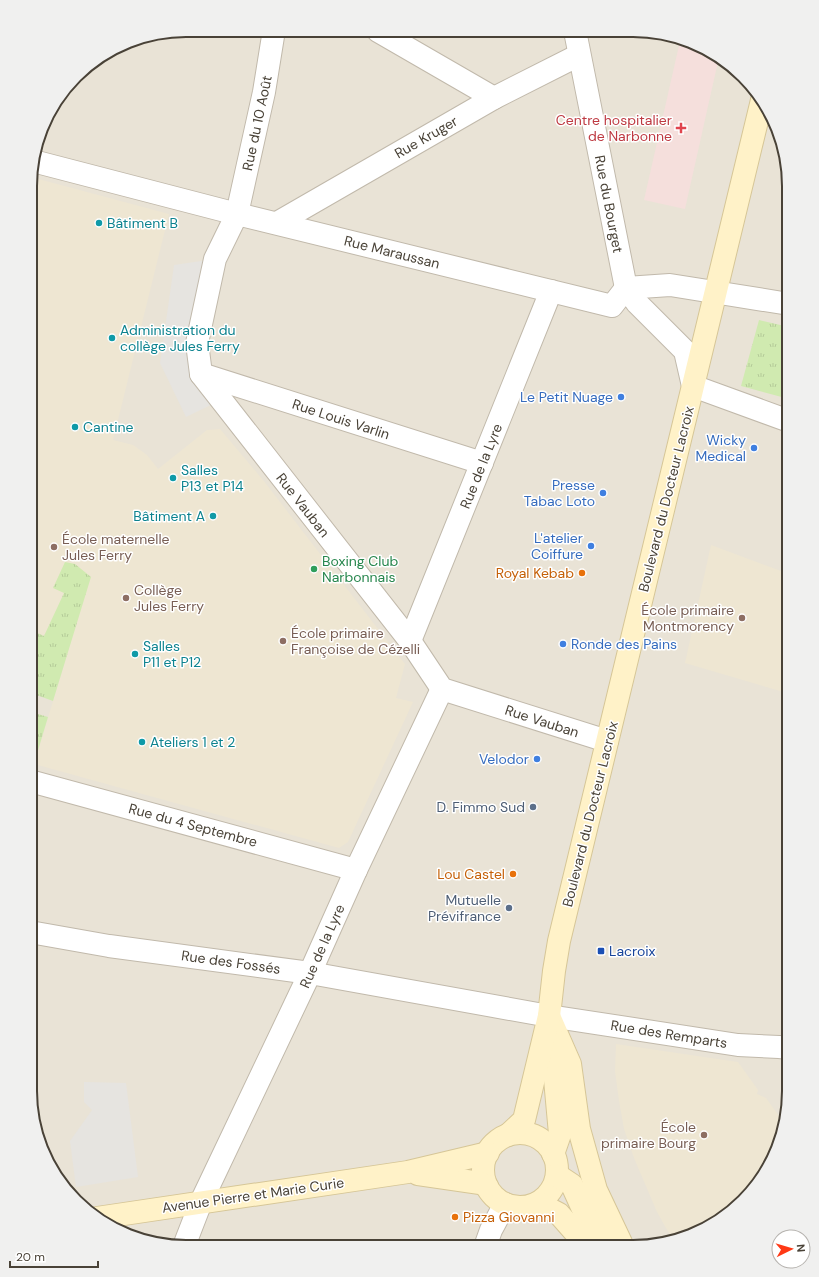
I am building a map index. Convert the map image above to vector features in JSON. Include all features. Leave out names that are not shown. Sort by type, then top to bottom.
[{"type":"main road","name":"Boulevard du Docteur Lacroix","points":[[508,1135],[524,1120],[549,1016],[559,941],[760,108]]},
{"type":"main road","name":"Boulevard du Docteur Lacroix","points":[[549,1016],[560,1134],[553,1154]]},
{"type":"main road","points":[[549,1016],[570,1064],[579,1129],[596,1190],[620,1240]]},
{"type":"main road","points":[[522,1133],[536,1137],[546,1144],[553,1154],[557,1164],[557,1175],[554,1185],[547,1196],[530,1206],[521,1207],[505,1204],[497,1198],[487,1186],[484,1177],[484,1167],[488,1153],[493,1145],[508,1135],[522,1133]]},
{"type":"main road","name":"Avenue Pierre et Marie Curie","points":[[106,1217],[408,1172],[488,1153]]},
{"type":"main road","name":"Avenue Pierre et Marie Curie","points":[[408,1172],[480,1183],[487,1186]]},
{"type":"main road","points":[[557,1175],[572,1185],[597,1240]]},
{"type":"main road","points":[[538,1202],[560,1214],[582,1240]]},
{"type":"street","name":"Rue du 10 Août","points":[[238,214],[264,92],[273,37]]},
{"type":"street","points":[[388,37],[494,98]]},
{"type":"street","name":"Rue du Bourget","points":[[576,37],[626,288]]},
{"type":"street","name":"Rue Kruger","points":[[277,223],[494,98],[579,56]]},
{"type":"street","name":"Rue Maraussan","points":[[39,163],[238,214],[612,306],[626,288]]},
{"type":"street","points":[[201,374],[197,343],[215,259],[238,214]]},
{"type":"street","points":[[626,288],[670,285],[782,303]]},
{"type":"street","points":[[626,288],[637,303],[684,351],[694,386],[782,418]]},
{"type":"street","name":"Rue de la Lyre","points":[[410,641],[551,291]]},
{"type":"street","name":"Rue Louis Varlin","points":[[201,374],[482,464]]},
{"type":"street","name":"Rue Vauban","points":[[201,374],[410,641],[442,689],[607,741]]},
{"type":"street","name":"Rue de la Lyre","points":[[186,1240],[201,1202],[310,973],[356,870],[442,689]]},
{"type":"street","name":"Rue du 4 Septembre","points":[[37,783],[356,870]]},
{"type":"street","name":"Rue des Fossés","points":[[37,933],[109,946],[310,973],[549,1016]]},
{"type":"street","name":"Rue des Remparts","points":[[549,1016],[738,1045],[782,1047]]},
{"type":"street","points":[[487,1240],[491,1230],[505,1204]]},
{"type":"shaded area","points":[[176,37],[652,38],[672,42],[690,48],[708,57],[724,68],[751,95],[771,129],[777,147],[782,176],[782,1101],[777,1130],[771,1148],[757,1174],[745,1189],[724,1209],[708,1220],[690,1229],[672,1235],[643,1240],[167,1239],[147,1235],[129,1229],[111,1220],[95,1209],[68,1182],[57,1166],[48,1148],[42,1130],[37,1101],[38,167],[42,147],[52,120],[68,95],[88,74],[103,62],[129,48],[147,42]]},
{"type":"shaded area","name":"Centre hospitalier de Narbonne","points":[[679,44],[699,52],[718,63],[685,209],[644,200]]},
{"type":"shaded area","points":[[37,179],[169,214],[113,440],[133,445],[147,455],[158,469],[207,430],[220,429],[263,480],[405,664],[396,698],[413,702],[348,842],[339,848],[37,765],[37,754],[66,658],[37,648]]},
{"type":"shaded area","points":[[215,259],[197,343],[221,400],[186,417],[160,363],[174,265]]},
{"type":"shaded area","name":"École primaire Montmorency","points":[[711,545],[782,571],[782,692],[685,663]]},
{"type":"shaded area","name":"École primaire Bourg","points":[[616,1044],[738,1062],[758,1090],[757,1094],[766,1098],[780,1117],[771,1148],[757,1174],[731,1203],[716,1215],[699,1225],[671,1235],[657,1212],[634,1158],[624,1129],[615,1071]]},
{"type":"shaded area","points":[[84,1082],[126,1083],[138,1177],[76,1187],[70,1141],[92,1110],[84,1102]]},
{"type":"green space","points":[[759,320],[782,325],[782,397],[741,386]]},
{"type":"green space","points":[[65,562],[75,564],[91,577],[53,701],[37,695],[37,633],[44,636],[64,593],[53,588]]},
{"type":"green space","points":[[37,714],[48,717],[37,754]]},
{"type":"place","name":"Centre hospitalier de Narbonne","points":[[681,128]]},
{"type":"place","name":"Bâtiment B","points":[[99,223]]},
{"type":"place","name":"Administration du collège Jules Ferry","points":[[112,338]]},
{"type":"place","name":"Le Petit Nuage","points":[[621,397]]},
{"type":"place","name":"Cantine","points":[[75,427]]},
{"type":"place","name":"Wicky Medical","points":[[754,448]]},
{"type":"place","name":"Salles P13 et P14","points":[[173,478]]},
{"type":"place","name":"Presse Tabac Loto","points":[[603,493]]},
{"type":"place","name":"Bâtiment A","points":[[213,516]]},
{"type":"place","name":"L'atelier Coiffure","points":[[591,546]]},
{"type":"place","name":"École maternelle Jules Ferry","points":[[54,547]]},
{"type":"place","name":"Boxing Club Narbonnais","points":[[314,569]]},
{"type":"place","name":"Royal Kebab","points":[[582,573]]},
{"type":"place","name":"Collège Jules Ferry","points":[[126,598]]},
{"type":"place","name":"École primaire Montmorency","points":[[742,618]]},
{"type":"place","name":"École primaire Françoise de Cézelli","points":[[283,641]]},
{"type":"place","name":"Ronde des Pains","points":[[563,644]]},
{"type":"place","name":"Salles P11 et P12","points":[[135,654]]},
{"type":"place","name":"Ateliers 1 et 2","points":[[142,742]]},
{"type":"place","name":"Velodor","points":[[537,759]]},
{"type":"place","name":"D. Fimmo Sud","points":[[533,807]]},
{"type":"place","name":"Lou Castel","points":[[513,874]]},
{"type":"place","name":"Mutuelle Prévifrance","points":[[509,908]]},
{"type":"place","name":"Lacroix","points":[[601,951]]},
{"type":"place","name":"École primaire Bourg","points":[[704,1135]]},
{"type":"place","name":"Pizza Giovanni","points":[[455,1217]]}]
